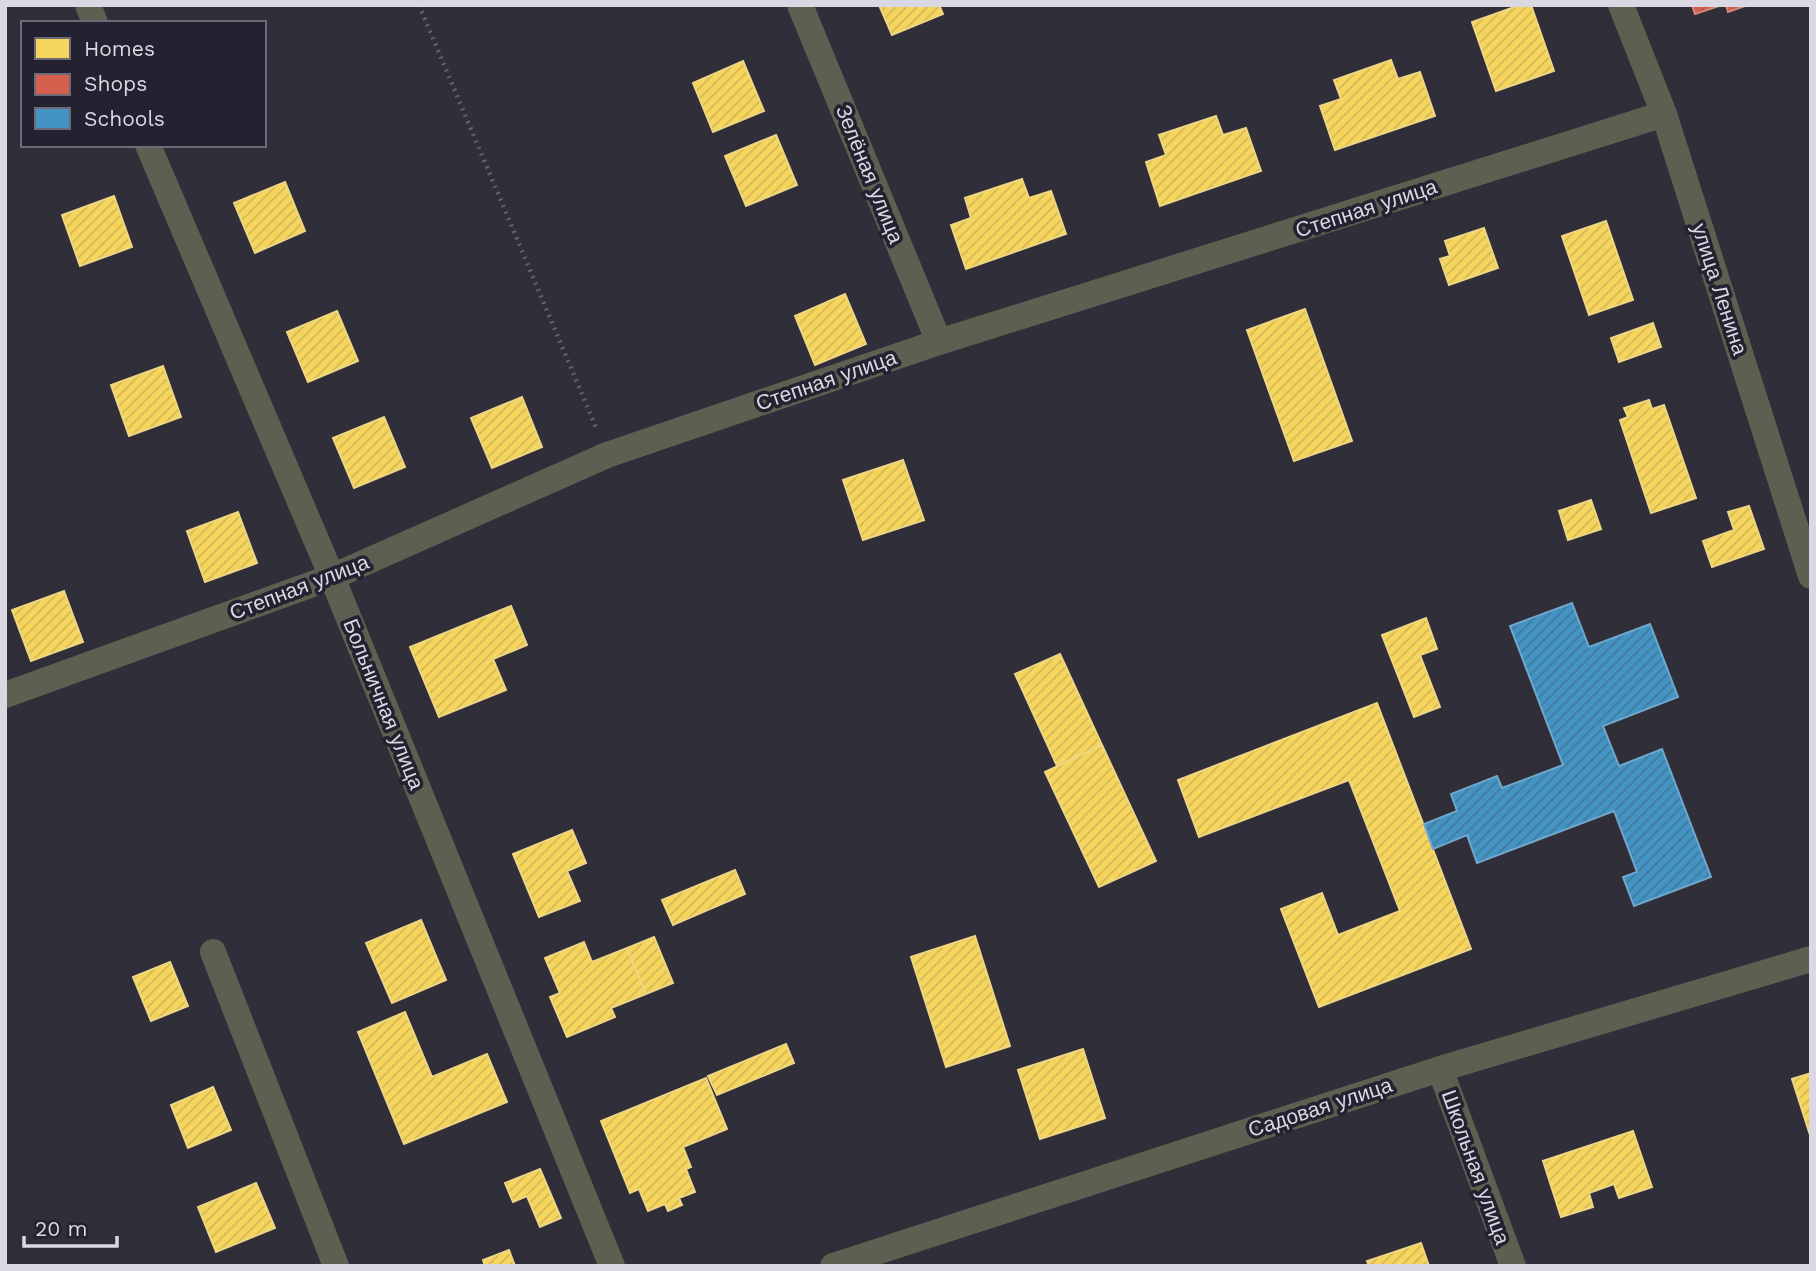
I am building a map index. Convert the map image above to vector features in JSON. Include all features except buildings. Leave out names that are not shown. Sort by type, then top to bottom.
[{"type":"street","name":"Зелёная улица","points":[[800,5],[939,342]]},
{"type":"street","name":"улица Ленина","points":[[1621,5],[1664,114],[1811,576]]},
{"type":"street","name":"Степная улица","points":[[5,695],[332,577],[607,455],[939,342],[1664,114]]},
{"type":"street","name":"Больничная улица","points":[[149,147],[332,577],[612,1266]]},
{"type":"street","points":[[213,952],[336,1266]]},
{"type":"street","name":"Садовая улица","points":[[833,1266],[1440,1069],[1811,959]]},
{"type":"street","name":"Школьная улица","points":[[1440,1069],[1513,1266]]},
{"type":"path","points":[[419,5],[607,455]]}]
